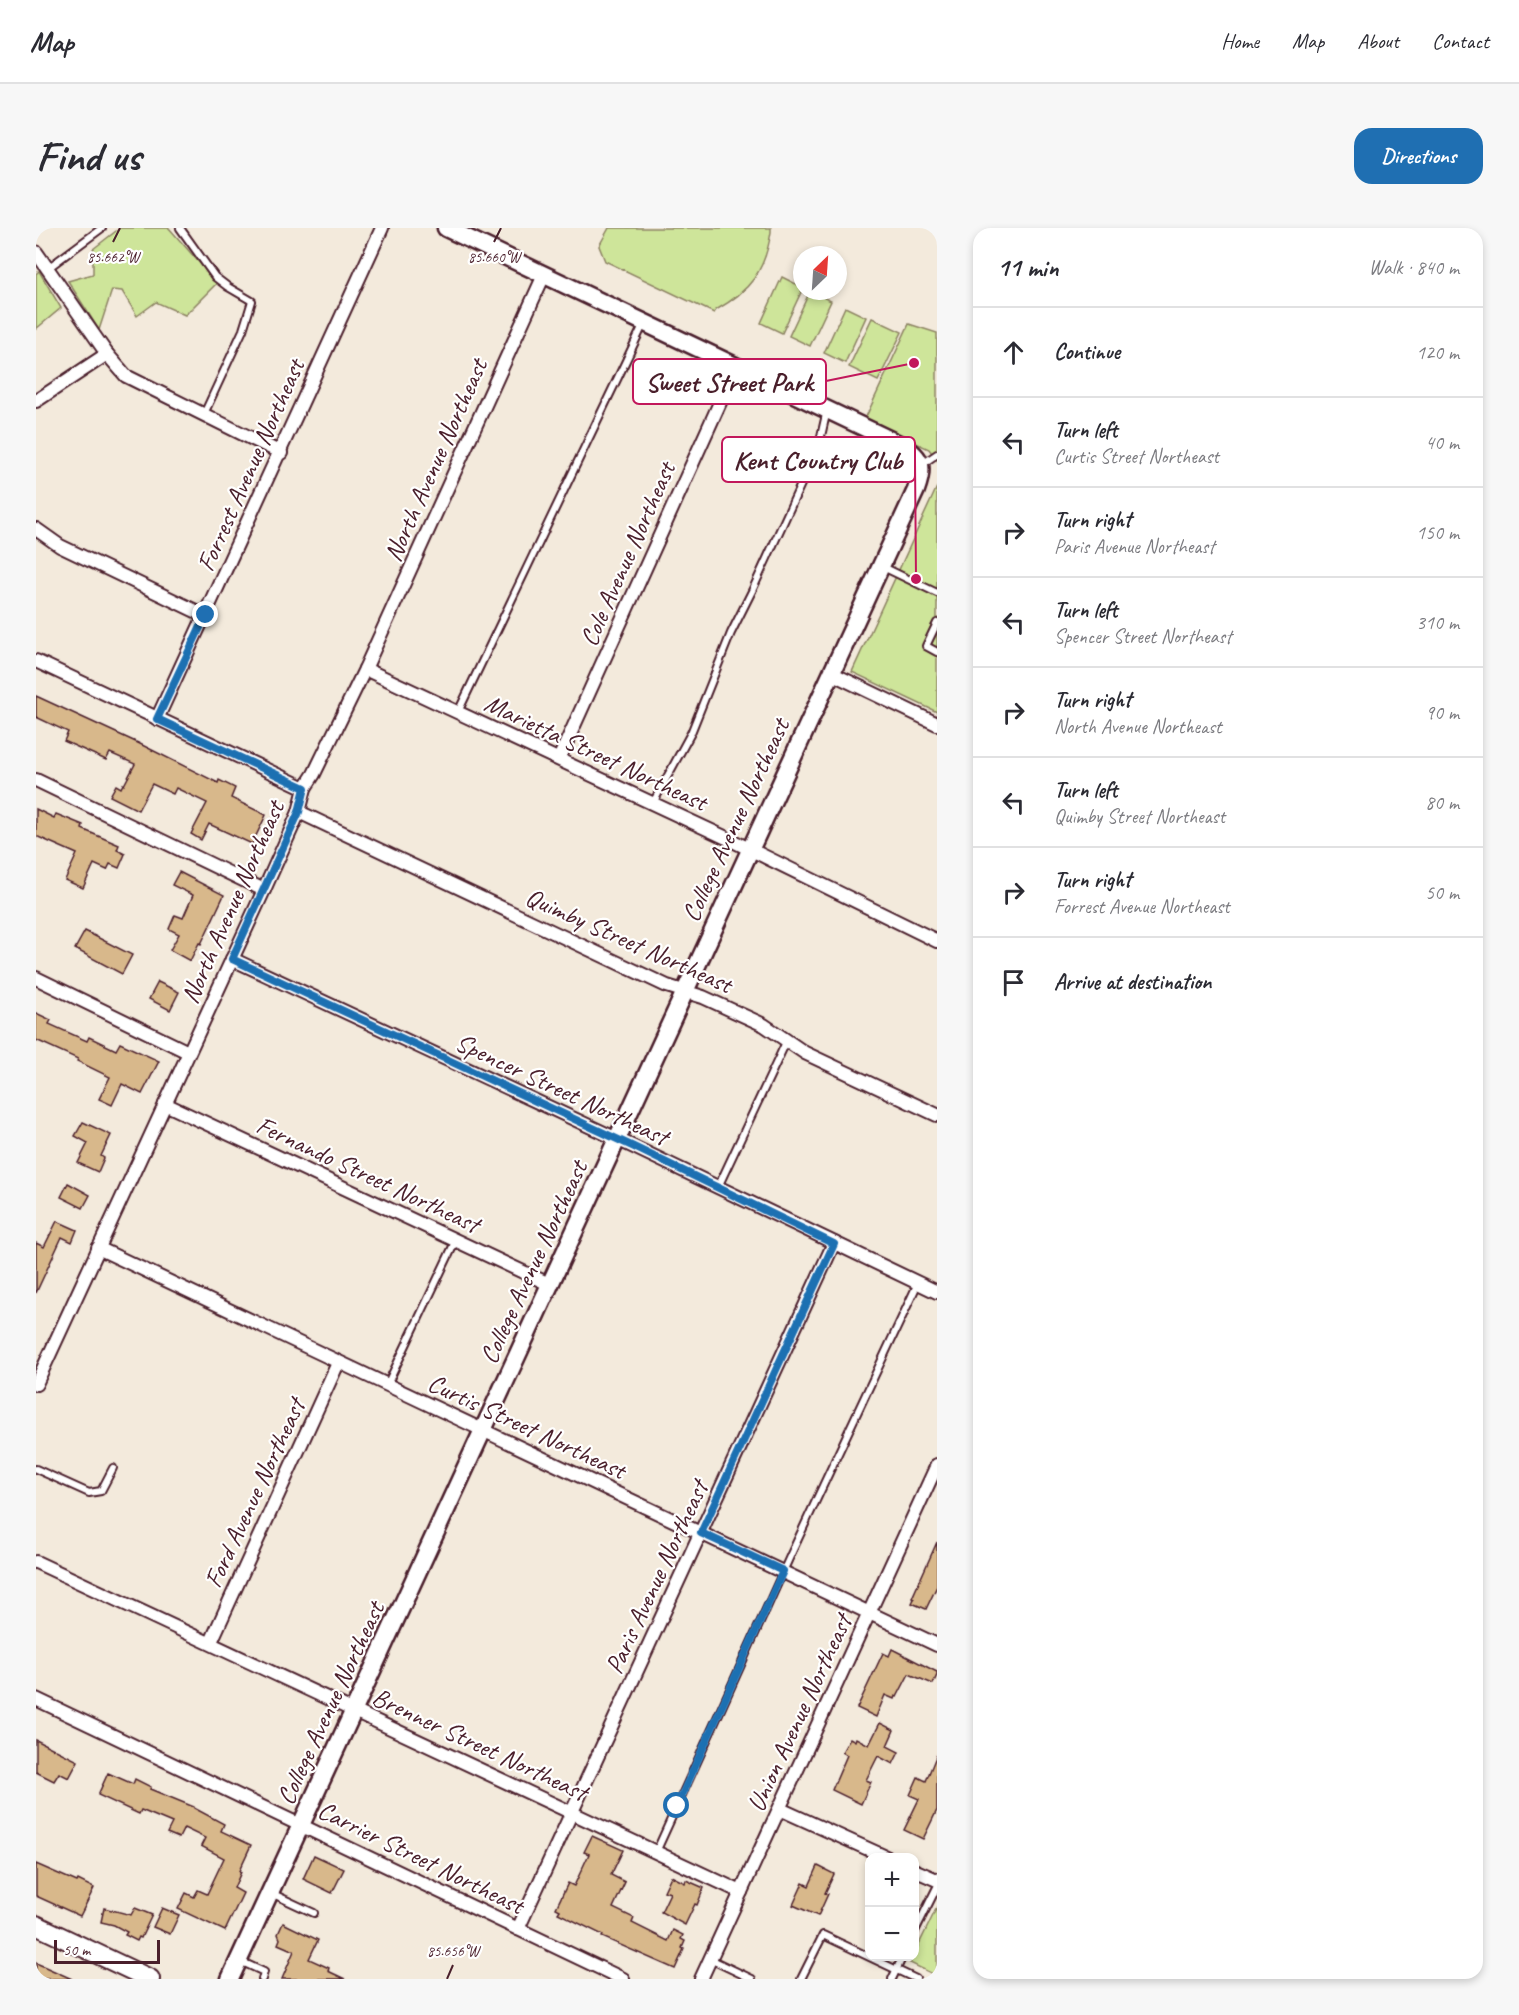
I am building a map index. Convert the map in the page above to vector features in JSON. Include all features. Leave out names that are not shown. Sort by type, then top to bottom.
[{"type":"main road","points":[[36,1925],[150,1979]]},
{"type":"street","name":"Forrest Avenue Northeast","points":[[157,719],[382,228]]},
{"type":"street","points":[[446,228],[910,450],[921,466]]},
{"type":"street","points":[[36,252],[107,354],[126,376],[280,453]]},
{"type":"street","name":"North Avenue Northeast","points":[[36,1384],[264,890],[299,812],[305,788],[365,669],[544,275]]},
{"type":"street","points":[[36,401],[107,354]]},
{"type":"street","name":"Cole Avenue Northeast","points":[[559,759],[736,367]]},
{"type":"street","name":"College Avenue Northeast","points":[[230,1979],[916,490],[921,475],[921,466]]},
{"type":"street","points":[[36,529],[60,546],[206,615]]},
{"type":"street","points":[[36,661],[305,788]]},
{"type":"street","name":"Marietta Street Northeast","points":[[365,669],[750,849],[937,941]]},
{"type":"street","points":[[831,674],[937,724]]},
{"type":"street","points":[[36,780],[264,890]]},
{"type":"street","name":"Quimby Street Northeast","points":[[299,812],[667,986],[703,997],[764,1025],[805,1053],[937,1115]]},
{"type":"street","name":"Spencer Street Northeast","points":[[232,959],[937,1292]]},
{"type":"street","points":[[36,978],[188,1052]]},
{"type":"street","name":"Fernando Street Northeast","points":[[165,1104],[551,1285]]},
{"type":"street","name":"Paris Avenue Northeast","points":[[518,1929],[834,1244]]},
{"type":"street","name":"Curtis Street Northeast","points":[[98,1248],[937,1645]]},
{"type":"street","name":"Ford Avenue Northeast","points":[[211,1642],[338,1363]]},
{"type":"street","name":"Union Avenue Northeast","points":[[701,1979],[937,1465]]},
{"type":"street","name":"Brenner Street Northeast","points":[[36,1562],[741,1892]]},
{"type":"street","name":"Carrier Street Northeast","points":[[36,1700],[623,1979]]},
{"type":"street","points":[[780,1809],[879,1853]]},
{"type":"street","points":[[919,1872],[937,1880]]},
{"type":"lane","points":[[48,268],[102,228]]},
{"type":"lane","points":[[180,228],[215,277],[252,301],[243,330],[204,414]]},
{"type":"lane","points":[[458,712],[644,322]]},
{"type":"lane","points":[[653,803],[691,733],[731,633],[753,591],[815,455],[827,410]]},
{"type":"lane","points":[[921,466],[937,454]]},
{"type":"lane","points":[[881,566],[937,593]]},
{"type":"lane","points":[[937,623],[926,646],[937,652]]},
{"type":"lane","points":[[718,1187],[787,1040]]},
{"type":"lane","points":[[387,1385],[456,1240]]},
{"type":"lane","points":[[656,1852],[783,1571],[918,1283]]},
{"type":"lane","points":[[36,1469],[89,1493],[101,1491],[113,1468]]},
{"type":"lane","points":[[919,1923],[937,1880]]},
{"type":"lane","points":[[271,1893],[314,1913]]},
{"type":"lane","points":[[801,1979],[823,1935],[916,1979]]},
{"type":"lane","points":[[710,1959],[752,1979]]},
{"type":"lane","points":[[239,1960],[264,1972],[262,1979]]},
{"type":"lane","points":[[892,1979],[900,1961]]},
{"type":"green space","points":[[120,228],[169,228],[217,283],[185,315],[156,302],[137,316],[122,291],[112,290],[99,330],[68,281],[93,274],[93,249]]},
{"type":"green space","points":[[609,228],[771,228],[771,232],[765,258],[754,279],[738,295],[714,313],[605,261],[599,246]]},
{"type":"green space","points":[[39,271],[61,308],[36,329],[36,274]]},
{"type":"green space","points":[[782,277],[793,282],[793,300],[797,300],[782,333],[761,323]]},
{"type":"green space","points":[[806,300],[831,301],[810,346],[789,336]]},
{"type":"green space","points":[[845,307],[866,317],[845,363],[824,353]]},
{"type":"green space","points":[[872,318],[902,332],[878,381],[849,367]]},
{"type":"green space","points":[[909,324],[937,333],[937,460],[929,449],[865,419]]},
{"type":"green space","points":[[937,487],[937,712],[852,672]]},
{"type":"green space","points":[[937,1907],[937,1976],[910,1963],[919,1961],[919,1944]]},
{"type":"building","points":[[36,696],[218,783],[219,780],[235,788],[231,798],[266,815],[252,844],[209,824],[201,840],[191,834],[207,803],[176,788],[173,794],[152,784],[138,810],[110,796],[116,785],[121,788],[124,785],[135,764],[110,753],[106,760],[64,741],[68,732],[36,717]]},
{"type":"building","points":[[36,809],[54,818],[56,814],[83,825],[82,829],[119,845],[117,850],[125,854],[119,868],[110,864],[107,870],[94,864],[83,888],[65,880],[77,854],[36,836]]},
{"type":"building","points":[[179,872],[224,895],[201,944],[199,943],[190,961],[170,950],[179,934],[169,929],[175,915],[183,918],[193,895],[172,885]]},
{"type":"building","points":[[85,931],[132,955],[122,974],[75,949]]},
{"type":"building","points":[[158,982],[179,992],[170,1010],[149,999]]},
{"type":"building","points":[[36,1013],[51,1020],[49,1024],[87,1041],[89,1037],[116,1050],[120,1043],[159,1061],[142,1094],[122,1084],[112,1105],[99,1099],[110,1077],[36,1040]]},
{"type":"building","points":[[83,1122],[111,1135],[101,1156],[104,1158],[98,1172],[78,1163],[88,1143],[75,1136]]},
{"type":"building","points":[[68,1183],[90,1195],[83,1208],[61,1197]]},
{"type":"building","points":[[57,1221],[77,1230],[72,1242],[62,1237],[36,1293],[36,1243],[44,1247]]},
{"type":"building","points":[[937,1542],[937,1586],[926,1609],[912,1603],[914,1599],[912,1598]]},
{"type":"building","points":[[892,1649],[937,1672],[937,1675],[933,1684],[909,1674],[897,1697],[895,1696],[894,1699],[885,1695],[876,1717],[857,1708],[883,1653],[889,1656]]},
{"type":"building","points":[[880,1723],[894,1730],[887,1746],[899,1752],[893,1764],[878,1756],[866,1780],[871,1782],[861,1804],[832,1790],[847,1755],[842,1752],[850,1738],[855,1741],[856,1738],[869,1745]]},
{"type":"building","points":[[36,1740],[78,1761],[69,1778],[59,1773],[54,1781],[36,1772]]},
{"type":"building","points":[[937,1754],[937,1810],[923,1839],[904,1830],[919,1799],[910,1795],[918,1777],[926,1781]]},
{"type":"building","points":[[108,1773],[133,1784],[135,1779],[151,1787],[150,1789],[194,1807],[224,1824],[221,1831],[251,1845],[234,1888],[243,1893],[225,1931],[178,1909],[186,1893],[194,1897],[198,1890],[207,1894],[224,1858],[201,1846],[205,1838],[184,1828],[179,1838],[167,1833],[172,1823],[141,1810],[139,1814],[98,1795]]},
{"type":"building","points":[[592,1836],[623,1850],[611,1875],[625,1882],[613,1908],[634,1918],[632,1923],[668,1941],[673,1930],[683,1935],[681,1939],[685,1941],[682,1948],[684,1949],[675,1969],[602,1937],[603,1935],[558,1913],[560,1910],[556,1908],[568,1883],[574,1886],[589,1854],[584,1852]]},
{"type":"building","points":[[314,1855],[344,1869],[332,1893],[303,1879]]},
{"type":"building","points":[[36,1864],[94,1888],[80,1916],[36,1896]]},
{"type":"building","points":[[818,1866],[834,1874],[818,1916],[793,1905],[803,1883],[809,1886]]},
{"type":"building","points":[[671,1876],[704,1888],[685,1925],[661,1912],[670,1893],[664,1891]]},
{"type":"building","points":[[104,1908],[131,1915],[135,1908],[152,1915],[141,1938],[139,1937],[137,1941],[125,1935],[127,1932],[114,1925],[101,1922]]},
{"type":"building","points":[[162,1908],[179,1915],[170,1934],[153,1927]]},
{"type":"building","points":[[283,1923],[318,1940],[309,1959],[329,1968],[328,1971],[345,1979],[282,1979],[294,1951],[278,1944],[280,1939],[278,1934]]},
{"type":"building","points":[[36,1963],[43,1966],[72,1979],[36,1979]]},
{"type":"place","name":"Sweet Street Park","points":[[914,363]]},
{"type":"place","name":"Kent Country Club","points":[[916,579]]},
{"type":"route","points":[[206,615],[157,719],[305,788],[299,812],[232,959],[634,1147],[834,1244],[701,1533],[783,1571],[677,1806]]}]
